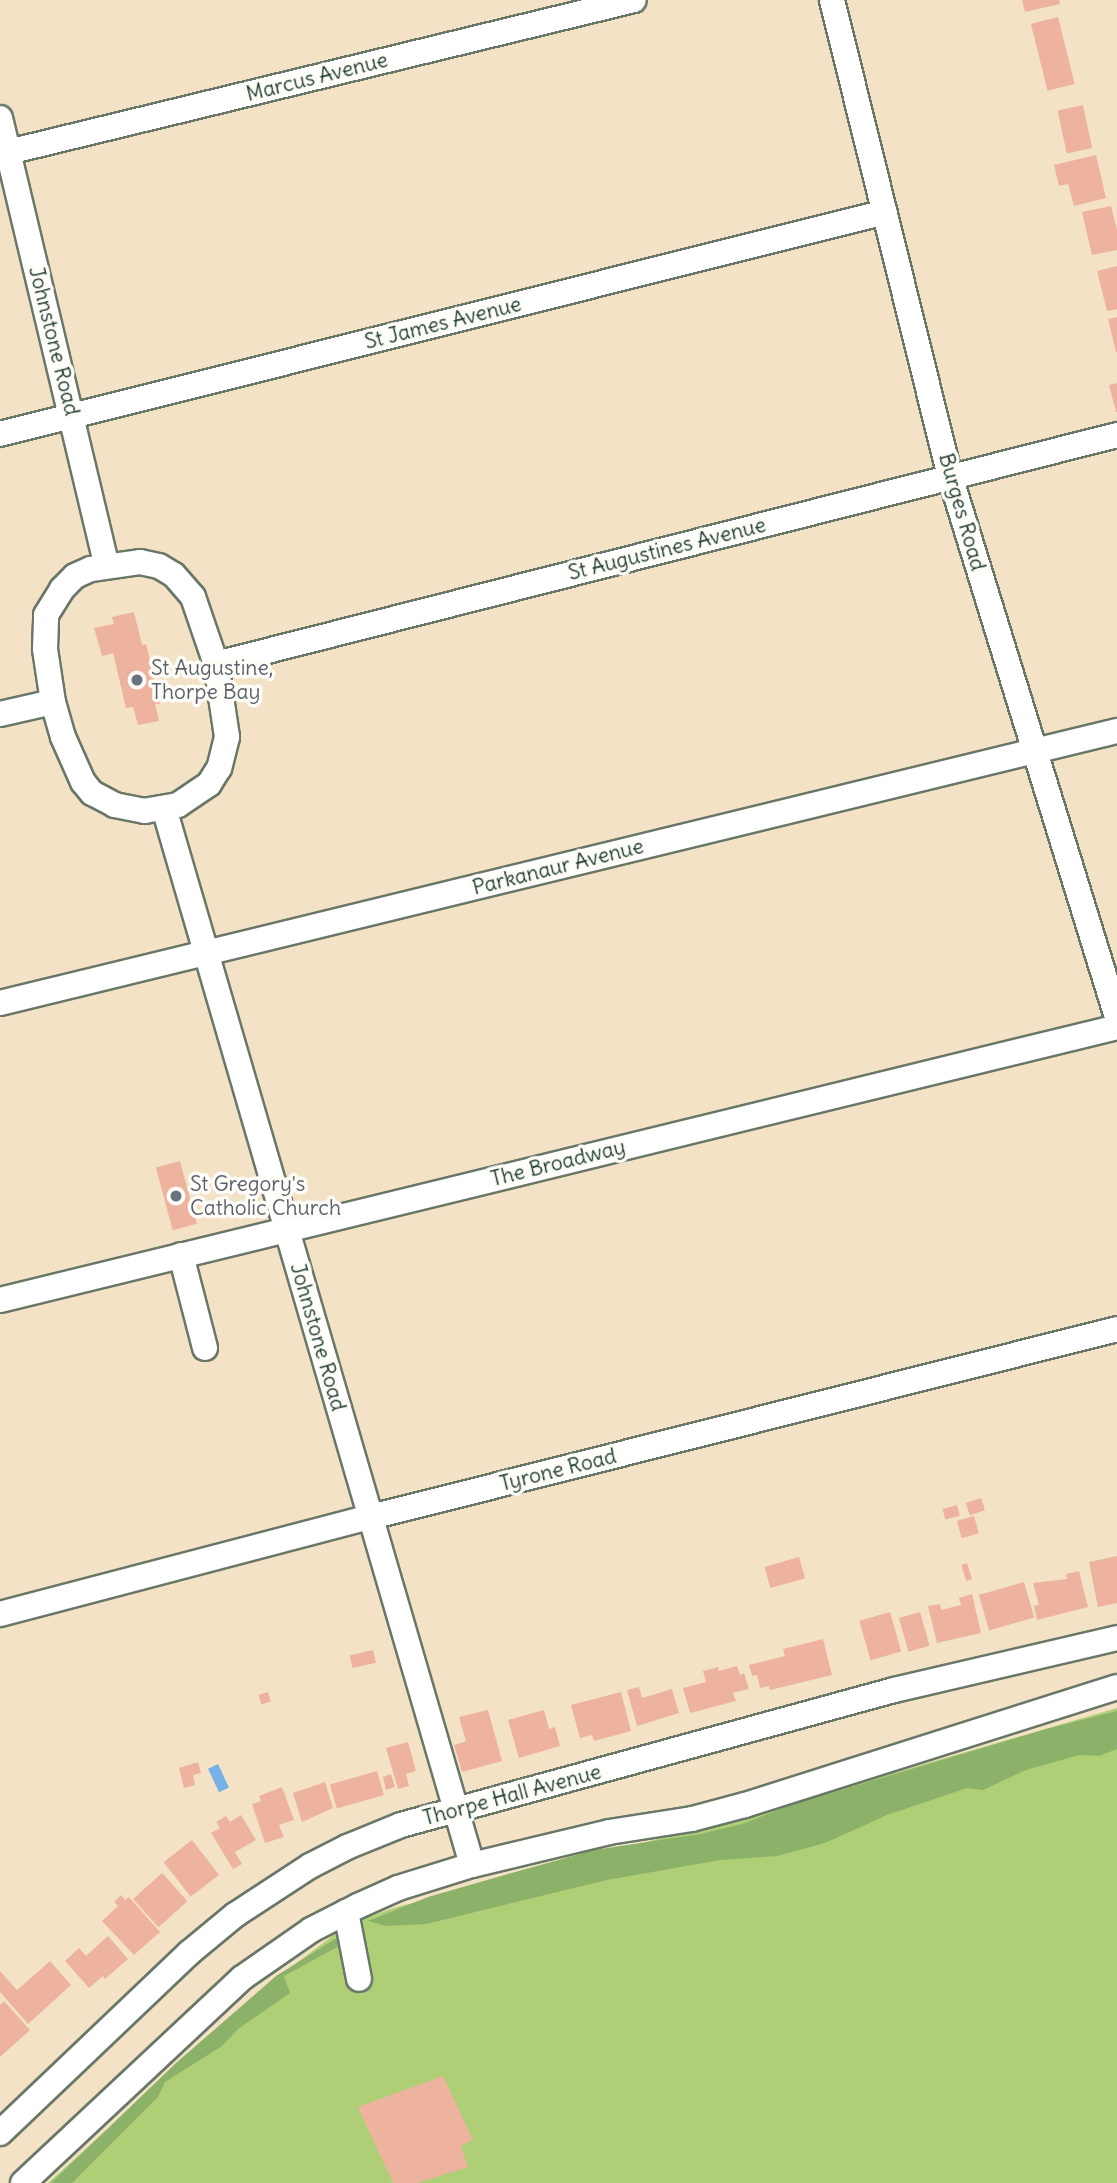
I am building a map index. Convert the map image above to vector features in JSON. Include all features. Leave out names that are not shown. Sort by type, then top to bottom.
[{"type":"street","name":"Marcus Avenue","points":[[4,153],[634,0]]},
{"type":"street","name":"Burges Road","points":[[832,0],[950,477],[1117,1017]]},
{"type":"street","name":"Johnstone Road","points":[[0,118],[4,153],[72,417],[106,564]]},
{"type":"street","name":"St James Avenue","points":[[0,434],[885,212]]},
{"type":"street","name":"St Augustines Avenue","points":[[216,664],[1117,435]]},
{"type":"street","points":[[140,562],[159,566],[174,575],[193,597],[216,664],[227,737],[219,768],[195,795],[164,808],[130,810],[92,793],[75,766],[53,702],[45,649],[46,615],[57,594],[75,576],[106,564],[140,562]]},
{"type":"street","points":[[0,714],[53,702]]},
{"type":"street","name":"Parkanaur Avenue","points":[[0,1003],[1117,731]]},
{"type":"street","name":"Johnstone Road","points":[[164,808],[204,954],[287,1228],[472,1866]]},
{"type":"street","name":"The Broadway","points":[[0,1300],[1117,1027]]},
{"type":"street","points":[[181,1255],[205,1348]]},
{"type":"street","name":"Tyrone Road","points":[[0,1614],[370,1517],[1117,1329]]},
{"type":"street","name":"Thorpe Hall Avenue","points":[[0,2133],[189,1953],[235,1915],[310,1866],[347,1847],[401,1825],[894,1690],[1117,1638]]},
{"type":"street","points":[[23,2183],[242,1978],[311,1930],[398,1888],[472,1866],[609,1832],[692,1819],[745,1805],[1117,1687]]},
{"type":"street","points":[[346,1912],[359,1979]]},
{"type":"green space","points":[[1117,1708],[1117,2183],[48,2183],[260,1991],[348,1924],[397,1907],[746,1816]]},
{"type":"green space","points":[[1117,1711],[1117,1749],[1099,1756],[1079,1755],[1026,1770],[983,1790],[967,1788],[887,1815],[825,1843],[777,1856],[720,1860],[607,1880],[426,1924],[386,1926],[368,1921],[428,1897],[594,1850],[700,1834],[742,1824],[797,1803],[1050,1728]]},
{"type":"green space","points":[[351,1929],[352,1939],[284,1976],[290,1993],[238,2029],[222,2046],[165,2082],[158,2097],[72,2183],[51,2183],[176,2063],[276,1976]]},
{"type":"water","points":[[218,1764],[229,1788],[219,1792],[208,1769]]},
{"type":"building","points":[[1022,0],[1059,0],[1060,4],[1025,12]]},
{"type":"building","points":[[1058,17],[1075,84],[1048,91],[1031,24]]},
{"type":"building","points":[[1083,105],[1092,148],[1067,153],[1058,110]]},
{"type":"building","points":[[1096,155],[1106,198],[1074,206],[1068,184],[1059,186],[1054,165]]},
{"type":"building","points":[[1111,206],[1117,230],[1117,250],[1092,255],[1082,212]]},
{"type":"building","points":[[1117,266],[1117,309],[1107,311],[1097,271]]},
{"type":"building","points":[[1117,317],[1117,352],[1116,352],[1108,319]]},
{"type":"building","points":[[1117,383],[1117,412],[1116,412],[1109,385]]},
{"type":"building","name":"St Augustine, Thorpe Bay","points":[[134,612],[142,645],[146,644],[160,704],[155,704],[159,721],[138,725],[133,707],[126,708],[113,653],[102,656],[94,628],[114,624],[112,617]]},
{"type":"building","name":"St Gregory's Catholic Church","points":[[180,1161],[197,1224],[173,1230],[156,1167]]},
{"type":"building","points":[[981,1498],[985,1510],[970,1515],[966,1503]]},
{"type":"building","points":[[957,1505],[960,1516],[945,1520],[943,1509]]},
{"type":"building","points":[[974,1516],[979,1533],[962,1538],[957,1521]]},
{"type":"building","points":[[1117,1556],[1117,1603],[1098,1607],[1089,1562]]},
{"type":"building","points":[[799,1557],[805,1578],[770,1588],[764,1567]]},
{"type":"building","points":[[967,1563],[972,1579],[966,1581],[961,1565]]},
{"type":"building","points":[[1079,1571],[1088,1607],[1037,1620],[1034,1606],[1039,1605],[1033,1583],[1067,1579],[1066,1574]]},
{"type":"building","points":[[1024,1582],[1034,1618],[989,1631],[979,1595]]},
{"type":"building","points":[[972,1594],[981,1633],[937,1643],[928,1606],[940,1604],[941,1610],[961,1605],[959,1598]]},
{"type":"building","points":[[890,1612],[901,1651],[871,1660],[859,1621]]},
{"type":"building","points":[[920,1612],[930,1646],[908,1652],[899,1618]]},
{"type":"building","points":[[823,1639],[832,1675],[770,1690],[769,1686],[760,1688],[757,1675],[752,1676],[749,1665],[785,1656],[783,1649]]},
{"type":"building","points":[[373,1650],[376,1663],[353,1668],[350,1655]]},
{"type":"building","points":[[737,1666],[740,1675],[744,1673],[749,1689],[733,1693],[736,1701],[690,1713],[683,1688],[706,1682],[703,1671],[718,1667],[719,1671]]},
{"type":"building","points":[[639,1687],[642,1698],[672,1689],[679,1713],[637,1726],[627,1690]]},
{"type":"building","points":[[268,1692],[271,1702],[261,1704],[258,1695]]},
{"type":"building","points":[[621,1692],[631,1731],[594,1741],[592,1735],[580,1738],[571,1705]]},
{"type":"building","points":[[488,1710],[502,1761],[462,1772],[454,1745],[466,1741],[459,1717]]},
{"type":"building","points":[[544,1710],[549,1729],[555,1727],[560,1746],[519,1758],[508,1720]]},
{"type":"building","points":[[408,1742],[416,1771],[406,1774],[409,1786],[398,1789],[386,1748]]},
{"type":"building","points":[[198,1762],[201,1773],[193,1775],[195,1785],[184,1788],[179,1768]]},
{"type":"building","points":[[377,1771],[384,1795],[337,1809],[330,1785]]},
{"type":"building","points":[[391,1774],[395,1787],[386,1790],[383,1777]]},
{"type":"building","points":[[325,1782],[333,1808],[302,1822],[293,1793]]},
{"type":"building","points":[[282,1787],[294,1820],[279,1825],[284,1837],[265,1843],[252,1804],[261,1801],[259,1796]]},
{"type":"building","points":[[241,1815],[256,1840],[235,1852],[242,1864],[233,1869],[211,1833],[220,1828],[216,1822],[226,1816],[230,1822]]},
{"type":"building","points":[[192,1840],[219,1875],[191,1897],[164,1862]]},
{"type":"building","points":[[162,1873],[187,1901],[158,1927],[133,1899]]},
{"type":"building","points":[[121,1895],[125,1900],[129,1897],[160,1932],[134,1955],[102,1921],[118,1906],[114,1902]]},
{"type":"building","points":[[108,1936],[128,1959],[105,1979],[103,1976],[89,1988],[65,1961],[79,1948],[86,1956]]},
{"type":"building","points":[[50,1961],[71,1985],[28,2024],[0,1992],[0,1971],[17,1990]]},
{"type":"building","points":[[4,2001],[30,2030],[0,2057],[0,2005]]},
{"type":"building","points":[[443,2076],[473,2140],[461,2146],[468,2167],[417,2183],[393,2183],[358,2107]]},
{"type":"place","name":"St Augustine, Thorpe Bay","points":[[137,680]]},
{"type":"place","name":"St Gregory's Catholic Church","points":[[176,1196]]}]
